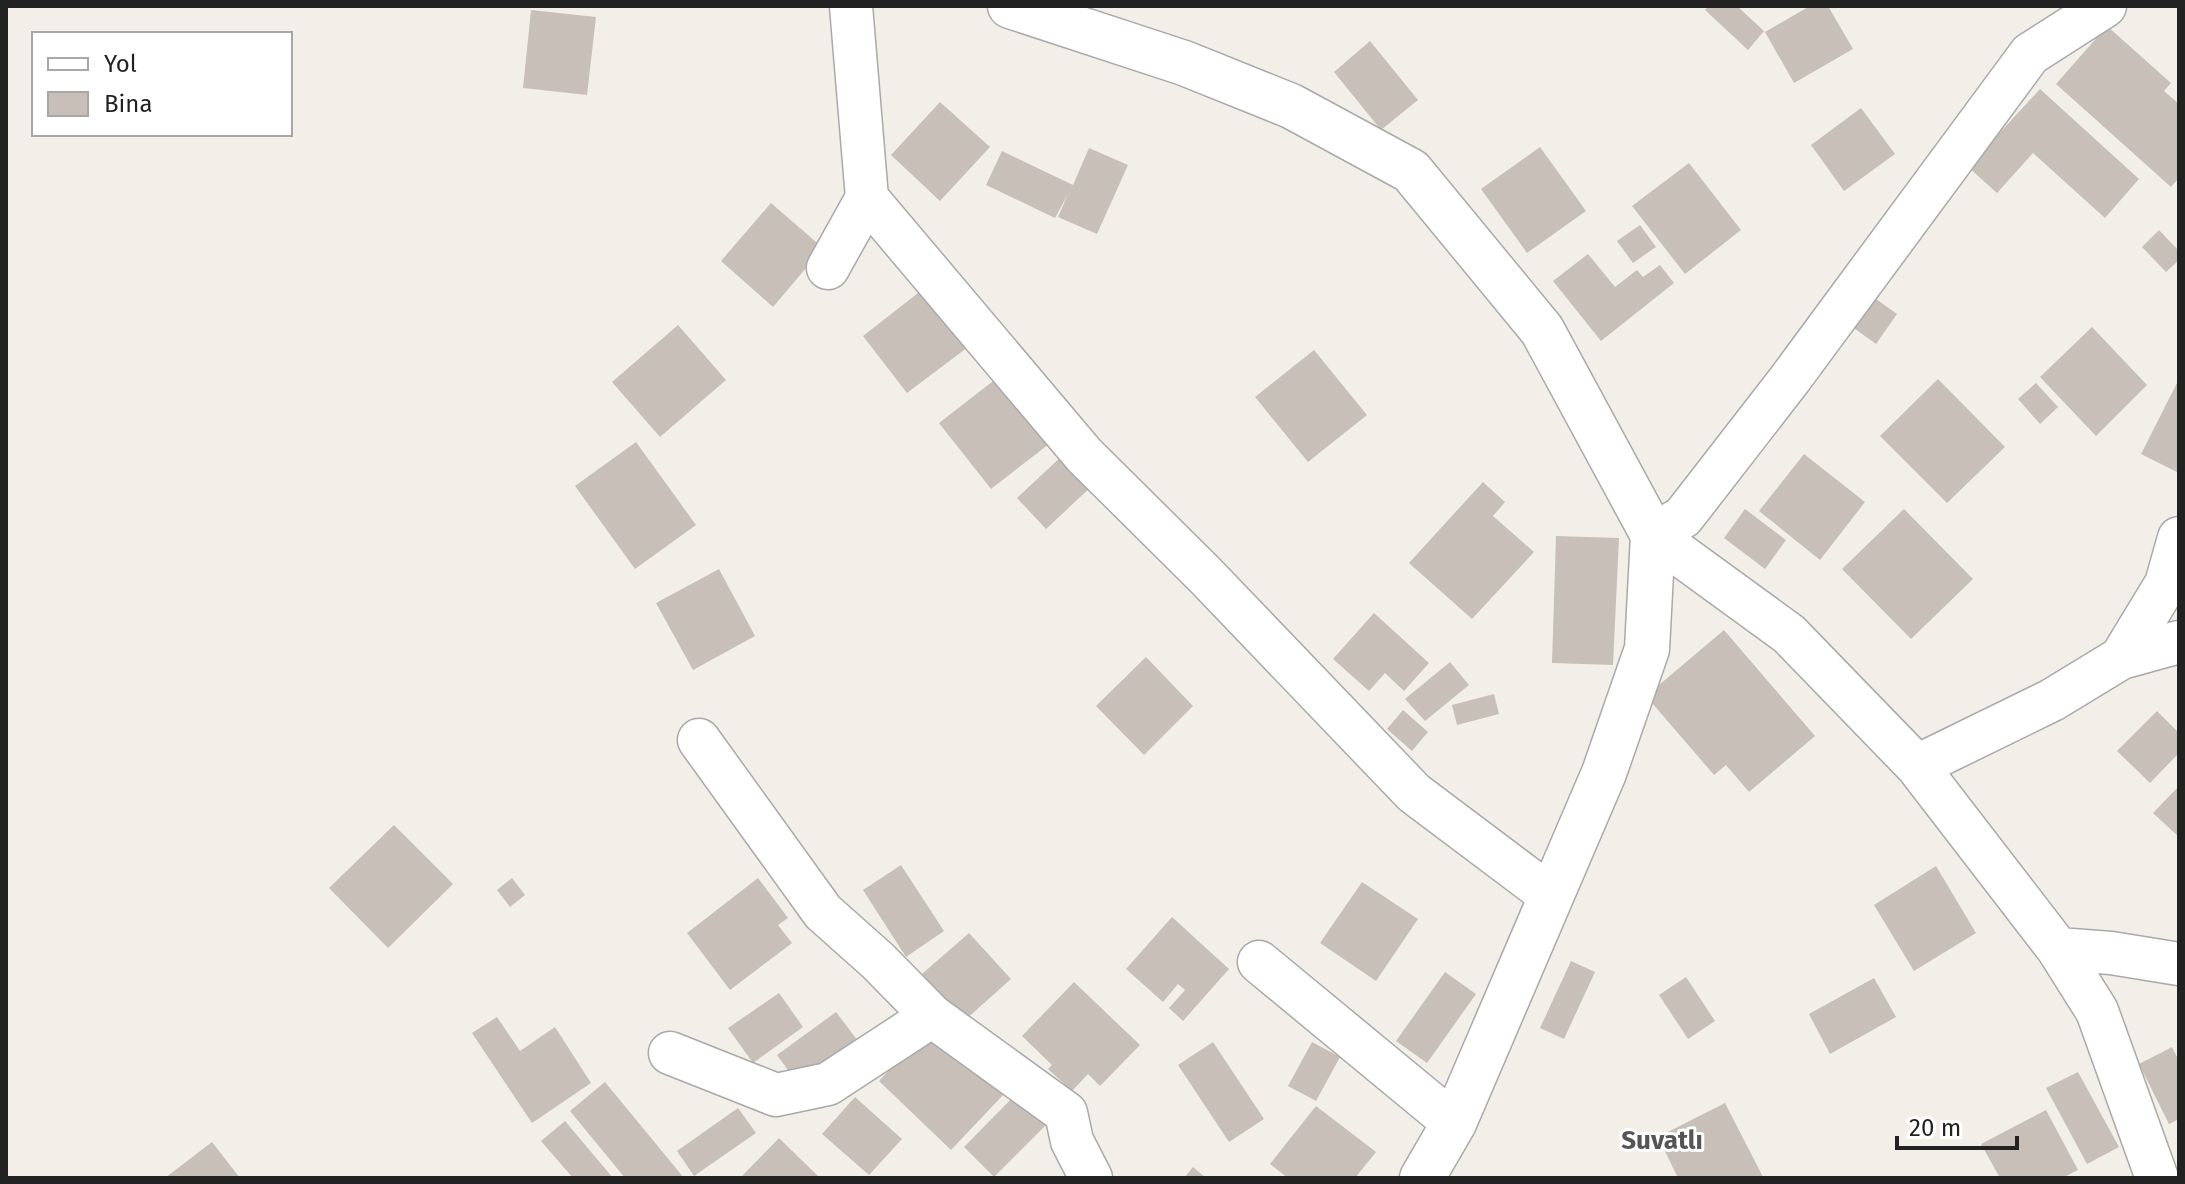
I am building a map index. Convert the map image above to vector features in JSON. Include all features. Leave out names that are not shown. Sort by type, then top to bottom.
[{"type":"street","points":[[828,268],[867,198],[851,6]]},
{"type":"street","points":[[1010,6],[1184,63],[1291,106],[1411,171],[1542,330],[1653,535],[1789,634],[1917,766],[2058,949],[2097,1011],[2157,1178]]},
{"type":"street","points":[[1653,535],[1683,517],[1790,379],[2030,54],[2105,6]]},
{"type":"street","points":[[867,198],[1084,455],[1205,575],[1414,793],[1551,896]]},
{"type":"street","points":[[1422,1178],[1454,1123],[1604,773],[1647,649],[1653,535]]},
{"type":"street","points":[[2121,658],[2166,584],[2179,538]]},
{"type":"street","points":[[1917,766],[2052,700],[2121,658],[2179,642]]},
{"type":"street","points":[[699,740],[823,912],[878,961],[932,1016],[1066,1113],[1072,1141],[1091,1178]]},
{"type":"street","points":[[2058,949],[2111,953],[2179,964]]},
{"type":"street","points":[[1259,962],[1454,1123]]},
{"type":"street","points":[[670,1053],[776,1095],[828,1084],[932,1016]]},
{"type":"building","points":[[1709,6],[1737,6],[1764,31],[1748,50],[1705,10]]},
{"type":"building","points":[[1810,6],[1828,6],[1853,49],[1794,83],[1765,32]]},
{"type":"building","points":[[531,10],[596,17],[587,95],[523,88]]},
{"type":"building","points":[[2107,26],[2171,83],[2164,91],[2179,104],[2179,178],[2171,187],[2056,84]]},
{"type":"building","points":[[1370,41],[1418,100],[1381,130],[1334,72]]},
{"type":"building","points":[[2040,89],[2139,179],[2105,218],[2033,153],[1997,193],[1968,167]]},
{"type":"building","points":[[940,102],[990,147],[940,201],[891,155]]},
{"type":"building","points":[[1861,108],[1895,154],[1844,191],[1811,145]]},
{"type":"building","points":[[1540,147],[1586,211],[1527,253],[1481,189]]},
{"type":"building","points":[[1089,148],[1128,165],[1097,234],[1058,217],[1068,194],[1055,218],[986,185],[1002,151],[1073,185]]},
{"type":"building","points":[[1689,163],[1741,230],[1685,274],[1632,206]]},
{"type":"building","points":[[771,203],[823,248],[773,307],[721,261]]},
{"type":"building","points":[[1640,225],[1656,247],[1633,263],[1617,241]]},
{"type":"building","points":[[2159,230],[2179,251],[2179,260],[2166,272],[2142,247]]},
{"type":"building","points":[[1588,254],[1615,287],[1637,270],[1643,277],[1660,265],[1674,283],[1601,341],[1553,281]]},
{"type":"building","points":[[927,286],[972,344],[907,393],[863,336]]},
{"type":"building","points":[[1872,296],[1897,314],[1876,344],[1851,326]]},
{"type":"building","points":[[678,325],[726,380],[660,437],[612,382]]},
{"type":"building","points":[[2092,327],[2147,385],[2096,436],[2040,377]]},
{"type":"building","points":[[1314,350],[1367,415],[1308,462],[1255,397]]},
{"type":"building","points":[[997,378],[1049,444],[991,489],[939,423]]},
{"type":"building","points":[[1938,379],[2005,447],[1947,503],[1880,436]]},
{"type":"building","points":[[2179,379],[2179,469],[2177,472],[2141,454]]},
{"type":"building","points":[[2036,383],[2058,407],[2040,424],[2018,399]]},
{"type":"building","points":[[636,442],[696,525],[635,569],[575,486]]},
{"type":"building","points":[[1064,454],[1093,485],[1046,529],[1017,498]]},
{"type":"building","points":[[1804,454],[1865,502],[1820,560],[1759,511]]},
{"type":"building","points":[[1483,482],[1505,502],[1493,516],[1534,552],[1472,619],[1409,563]]},
{"type":"building","points":[[1745,509],[1786,540],[1765,569],[1724,538]]},
{"type":"building","points":[[1904,509],[1973,579],[1911,639],[1842,569]]},
{"type":"building","points":[[1556,536],[1619,538],[1613,665],[1552,663]]},
{"type":"building","points":[[719,569],[755,636],[693,670],[656,603]]},
{"type":"building","points":[[1374,613],[1429,663],[1404,691],[1385,673],[1369,691],[1333,659]]},
{"type":"building","points":[[1724,630],[1815,736],[1749,792],[1726,765],[1714,775],[1646,696]]},
{"type":"building","points":[[1146,657],[1193,706],[1144,755],[1096,706]]},
{"type":"building","points":[[1450,662],[1469,685],[1425,721],[1405,699]]},
{"type":"building","points":[[1494,694],[1499,714],[1457,725],[1452,705]]},
{"type":"building","points":[[1403,710],[1428,732],[1412,751],[1387,729]]},
{"type":"building","points":[[2157,711],[2179,733],[2179,753],[2150,783],[2117,751]]},
{"type":"building","points":[[2179,786],[2179,837],[2153,813]]},
{"type":"building","points":[[394,825],[453,884],[388,948],[329,888]]},
{"type":"building","points":[[901,865],[944,931],[906,957],[863,890]]},
{"type":"building","points":[[1936,866],[1976,933],[1914,971],[1874,905]]},
{"type":"building","points":[[512,878],[525,895],[510,907],[497,890]]},
{"type":"building","points":[[758,878],[788,918],[778,925],[792,943],[730,990],[687,933]]},
{"type":"building","points":[[1362,882],[1418,919],[1376,981],[1320,943]]},
{"type":"building","points":[[1172,917],[1229,969],[1183,1021],[1169,1008],[1185,990],[1178,984],[1163,1002],[1126,969]]},
{"type":"building","points":[[969,933],[1011,979],[964,1021],[922,974]]},
{"type":"building","points":[[1571,961],[1595,972],[1564,1039],[1540,1028]]},
{"type":"building","points":[[1445,972],[1476,994],[1427,1063],[1396,1041]]},
{"type":"building","points":[[1686,977],[1715,1021],[1688,1039],[1659,995]]},
{"type":"building","points":[[1874,978],[1896,1017],[1830,1054],[1809,1014]]},
{"type":"building","points":[[1074,982],[1140,1045],[1100,1086],[1088,1074],[1072,1091],[1048,1069],[1052,1065],[1022,1036]]},
{"type":"building","points":[[779,993],[803,1027],[753,1063],[728,1028]]},
{"type":"building","points":[[836,1012],[858,1041],[799,1085],[777,1055]]},
{"type":"building","points":[[497,1017],[520,1051],[555,1027],[591,1083],[532,1123],[472,1033]]},
{"type":"building","points":[[932,1024],[1005,1093],[951,1150],[879,1081]]},
{"type":"building","points":[[1213,1042],[1264,1119],[1229,1142],[1178,1065]]},
{"type":"building","points":[[1312,1042],[1340,1057],[1316,1101],[1288,1086]]},
{"type":"building","points":[[2172,1047],[2179,1061],[2179,1119],[2169,1124],[2139,1064]]},
{"type":"building","points":[[2078,1072],[2119,1147],[2087,1164],[2046,1088]]},
{"type":"building","points":[[605,1082],[684,1178],[625,1178],[570,1111]]},
{"type":"building","points":[[1022,1088],[1053,1118],[994,1177],[964,1147]]},
{"type":"building","points":[[855,1097],[902,1139],[869,1175],[822,1134]]},
{"type":"building","points":[[1725,1103],[1763,1177],[1678,1178],[1658,1137]]},
{"type":"building","points":[[1316,1106],[1376,1152],[1355,1178],[1288,1178],[1270,1164]]},
{"type":"building","points":[[738,1108],[756,1133],[694,1176],[677,1151]]},
{"type":"building","points":[[2046,1110],[2078,1170],[2062,1178],[2000,1178],[1981,1144]]},
{"type":"building","points":[[565,1121],[613,1178],[573,1178],[541,1141]]},
{"type":"building","points":[[779,1138],[820,1178],[740,1178]]},
{"type":"building","points":[[212,1142],[240,1178],[165,1178]]},
{"type":"building","points":[[1193,1167],[1206,1178],[1184,1178]]},
{"type":"district","name":"Suvatlı","points":[[1662,1140]]}]
